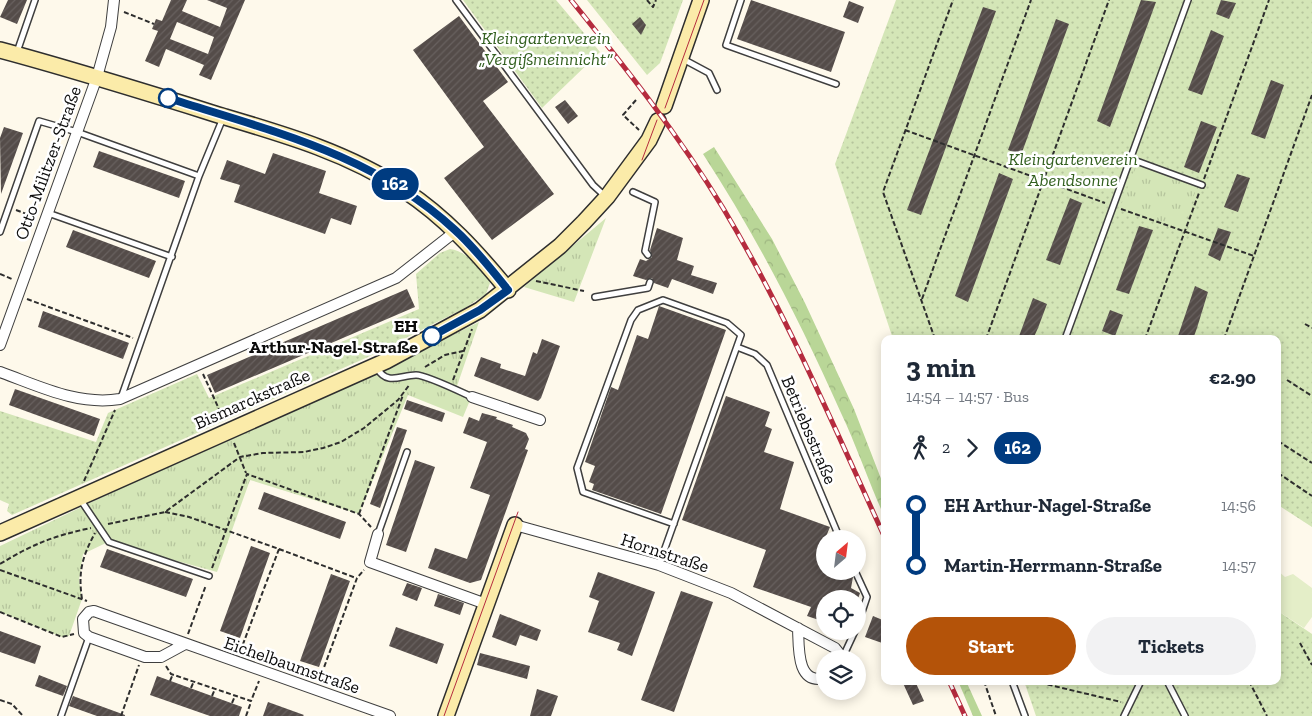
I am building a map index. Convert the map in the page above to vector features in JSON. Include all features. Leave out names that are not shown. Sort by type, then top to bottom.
[{"type":"street","points":[[664,106],[701,0]]},
{"type":"street","name":"Otto-Militzer-Straße","points":[[0,345],[5,318],[18,296],[97,77],[112,27],[114,4]]},
{"type":"street","points":[[4,52],[97,77],[291,136],[351,160],[406,191],[456,231],[508,290]]},
{"type":"street","name":"Bismarckstraße","points":[[0,533],[375,366],[480,310],[508,290],[560,246],[607,197],[656,127]]},
{"type":"street","points":[[0,372],[77,399],[102,402],[120,399],[396,278],[456,231]]},
{"type":"street","points":[[472,397],[540,420]]},
{"type":"street","points":[[446,716],[515,525]]},
{"type":"street","name":"Hornstraße","points":[[515,525],[660,565],[731,593],[837,650]]},
{"type":"street","points":[[378,534],[370,562],[486,604]]},
{"type":"street","points":[[94,611],[83,619],[86,635],[142,656],[161,658],[184,644]]},
{"type":"street","name":"Eichelbaumstraße","points":[[94,611],[236,663],[390,716]]},
{"type":"street","points":[[798,628],[799,656],[803,671],[812,678],[816,678]]},
{"type":"lane","points":[[4,52],[35,0]]},
{"type":"lane","points":[[456,0],[593,185],[607,197]]},
{"type":"lane","points":[[741,0],[726,44],[836,84]]},
{"type":"lane","points":[[1066,335],[1188,0]]},
{"type":"lane","points":[[681,58],[709,73],[717,90]]},
{"type":"lane","points":[[120,399],[172,257],[199,176],[224,116]]},
{"type":"lane","points":[[0,232],[39,121],[77,132],[199,176]]},
{"type":"lane","points":[[1131,159],[1202,185]]},
{"type":"lane","points":[[633,192],[655,202],[645,251],[648,255]]},
{"type":"lane","points":[[46,217],[172,257]]},
{"type":"lane","points":[[595,298],[648,288],[650,282]]},
{"type":"lane","points":[[660,565],[741,335],[727,323],[662,300],[638,310],[630,320],[577,468],[583,492],[674,524]]},
{"type":"lane","name":"Betriebsstraße","points":[[737,347],[755,354],[767,365],[836,530]]},
{"type":"lane","points":[[375,366],[381,375],[387,378],[401,379],[416,375],[472,397]]},
{"type":"lane","points":[[378,534],[407,452]]},
{"type":"lane","points":[[80,498],[109,542],[209,576]]},
{"type":"lane","points":[[61,716],[86,635]]},
{"type":"lane","points":[[1013,685],[1025,716]]},
{"type":"lane","points":[[1124,716],[1139,685]]},
{"type":"lane","points":[[1168,685],[1185,716]]},
{"type":"path","points":[[648,0],[653,7],[656,0]]},
{"type":"path","points":[[934,335],[883,192],[953,0]]},
{"type":"path","points":[[922,300],[1031,0]]},
{"type":"path","points":[[987,335],[1109,0]]},
{"type":"path","points":[[1147,335],[1269,0]]},
{"type":"path","points":[[114,4],[154,24]]},
{"type":"path","points":[[1225,335],[1312,95]]},
{"type":"path","points":[[636,100],[623,114],[639,130]]},
{"type":"path","points":[[905,130],[1184,233],[1254,256]]},
{"type":"path","points":[[9,207],[46,217]]},
{"type":"path","points":[[0,274],[23,282]]},
{"type":"path","points":[[526,274],[532,280],[584,291]]},
{"type":"path","points":[[18,296],[142,341]]},
{"type":"path","points":[[450,388],[480,310]]},
{"type":"path","points":[[1306,324],[1312,328]]},
{"type":"path","points":[[0,564],[23,550],[56,535],[165,512],[240,457],[263,453],[304,452],[341,442],[364,428],[404,392],[416,375],[431,362],[463,351]]},
{"type":"path","points":[[1287,380],[1312,396]]},
{"type":"path","points":[[359,514],[404,392]]},
{"type":"path","points":[[80,498],[80,492],[120,399]]},
{"type":"path","points":[[1281,443],[1312,463]]},
{"type":"path","points":[[184,644],[247,474],[359,514],[378,534]]},
{"type":"path","points":[[1281,475],[1312,496]]},
{"type":"path","points":[[165,512],[227,530],[357,578]]},
{"type":"path","points":[[82,599],[80,580],[83,554],[98,527]]},
{"type":"path","points":[[236,663],[279,549]]},
{"type":"path","points":[[315,691],[357,578],[370,562]]},
{"type":"path","points":[[0,570],[92,602],[94,611]]},
{"type":"path","points":[[0,612],[62,636],[86,635]]},
{"type":"path","points":[[1300,643],[1312,664]]},
{"type":"path","points":[[121,716],[142,656]]},
{"type":"path","points":[[161,658],[173,674],[251,701]]},
{"type":"path","points":[[246,716],[262,672]]},
{"type":"path","points":[[170,681],[173,674]]},
{"type":"path","points":[[191,688],[194,681]]},
{"type":"path","points":[[985,685],[996,716]]},
{"type":"path","points":[[1049,685],[1130,705]]},
{"type":"path","points":[[1251,685],[1267,716]]},
{"type":"path","points":[[212,696],[214,688]]},
{"type":"path","points":[[232,703],[235,695]]},
{"type":"path","points":[[0,700],[12,704],[23,716]]},
{"type":"green space","name":"Kleingartenverein „Vergißmeinnicht“","points":[[463,0],[556,0],[600,52],[542,108]]},
{"type":"green space","points":[[587,0],[683,0],[660,63],[647,75]]},
{"type":"green space","name":"Kleingartenverein Abendsonne","points":[[896,0],[1312,0],[1312,527],[1281,507],[1281,335],[892,335],[835,164]]},
{"type":"green space","points":[[714,147],[772,239],[805,303],[854,409],[881,479],[881,509],[847,426],[794,313],[742,217],[703,154]]},
{"type":"green space","points":[[1136,165],[1197,187],[1182,230],[1120,208]]},
{"type":"green space","points":[[606,218],[574,302],[524,287],[532,280]]},
{"type":"green space","points":[[450,249],[462,253],[474,261],[484,272],[490,283],[486,294],[465,308],[368,357],[12,515],[7,511],[9,504],[0,500],[0,411],[96,442],[108,413],[197,374],[209,398],[419,309],[416,274],[440,253]]},
{"type":"green space","points":[[479,322],[457,386],[473,393],[463,417],[408,395],[359,514],[250,480],[217,572],[108,542],[83,554],[79,580],[82,599],[69,636],[62,637],[0,612],[0,546],[232,435],[393,364]]},
{"type":"green space","points":[[1281,574],[1285,577],[1293,574],[1312,588],[1312,617],[1304,628],[1281,613]]},
{"type":"green space","points":[[1281,613],[1312,634],[1312,716],[1036,716],[1025,685],[1281,685]]},
{"type":"green space","points":[[960,685],[968,685],[982,716],[973,716]]},
{"type":"building","points":[[8,0],[27,0],[17,24],[0,17]]},
{"type":"building","points":[[171,0],[187,0],[182,11],[220,27],[227,8],[207,0],[245,0],[211,80],[199,75],[204,65],[166,49],[159,67],[145,61],[158,31],[152,29],[156,19],[162,21]],"holes":[[[177,22],[214,37],[208,54],[170,39]]]},
{"type":"building","points":[[751,0],[845,32],[831,72],[737,39]]},
{"type":"building","points":[[1141,0],[1156,2],[1110,127],[1097,121]]},
{"type":"building","points":[[1221,0],[1236,3],[1229,19],[1216,14]]},
{"type":"building","points":[[849,1],[864,7],[858,23],[843,17]]},
{"type":"building","points":[[983,7],[996,11],[921,215],[907,210]]},
{"type":"building","points":[[459,16],[508,82],[483,101],[554,194],[492,240],[444,178],[484,147],[413,50]]},
{"type":"building","points":[[640,17],[646,25],[641,35],[632,24]]},
{"type":"building","points":[[1056,19],[1069,24],[1021,155],[1008,150]]},
{"type":"building","points":[[1211,30],[1224,36],[1202,95],[1188,90]]},
{"type":"building","points":[[1271,80],[1284,85],[1265,139],[1251,134]]},
{"type":"building","points":[[565,100],[578,116],[568,124],[555,107]]},
{"type":"building","points":[[1201,121],[1217,127],[1199,173],[1184,167]]},
{"type":"building","points":[[4,127],[23,133],[1,194],[0,138]]},
{"type":"building","points":[[99,151],[185,181],[179,198],[93,167]]},
{"type":"building","points":[[273,153],[326,171],[319,193],[357,206],[351,225],[331,218],[325,234],[234,202],[240,185],[220,179],[227,160],[265,174]]},
{"type":"building","points":[[999,173],[1013,179],[968,302],[955,296]]},
{"type":"building","points":[[1237,174],[1250,178],[1238,212],[1224,207]]},
{"type":"building","points":[[1070,198],[1082,203],[1060,265],[1046,260]]},
{"type":"building","points":[[1139,226],[1153,230],[1129,294],[1116,290]]},
{"type":"building","points":[[657,228],[683,238],[677,260],[694,266],[691,275],[717,283],[713,294],[672,279],[668,288],[654,283],[652,278],[646,280],[633,276],[640,259],[646,261],[652,257],[650,250]]},
{"type":"building","points":[[1218,228],[1231,232],[1220,261],[1208,255]]},
{"type":"building","points":[[73,230],[156,261],[149,278],[66,247]]},
{"type":"building","points":[[1195,286],[1208,292],[1194,335],[1178,335]]},
{"type":"building","points":[[407,289],[415,307],[215,393],[207,375]]},
{"type":"building","points":[[1033,298],[1047,304],[1035,335],[1019,335]]},
{"type":"building","points":[[659,306],[726,330],[661,514],[592,490],[594,484],[589,482],[595,466],[585,462],[611,387],[618,390],[637,335],[648,339]]},
{"type":"building","points":[[1110,310],[1123,315],[1115,335],[1102,331]]},
{"type":"building","points":[[43,311],[129,343],[123,359],[38,327]]},
{"type":"building","points":[[542,339],[560,346],[541,398],[538,401],[474,376],[481,357],[501,364],[500,368],[525,376],[533,352],[537,354]]},
{"type":"building","points":[[15,389],[100,419],[94,436],[9,405]]},
{"type":"building","points":[[726,396],[770,412],[765,426],[772,429],[764,452],[794,462],[780,509],[830,527],[829,530],[816,530],[816,580],[852,580],[851,588],[855,590],[816,590],[816,619],[807,616],[811,607],[753,587],[766,550],[682,520]]},
{"type":"building","points":[[407,400],[445,413],[442,422],[404,409]]},
{"type":"building","points":[[482,413],[497,417],[496,419],[513,425],[512,427],[526,433],[529,439],[525,449],[528,450],[481,580],[470,583],[428,568],[435,548],[467,559],[490,495],[470,488],[487,442],[463,433],[469,417],[479,421]]},
{"type":"building","points":[[397,427],[407,430],[380,508],[370,504]]},
{"type":"building","points":[[415,460],[435,467],[406,552],[386,545]]},
{"type":"building","points":[[264,492],[346,522],[340,539],[258,509]]},
{"type":"building","points":[[251,546],[270,553],[240,638],[220,631]]},
{"type":"building","points":[[107,549],[193,579],[186,597],[100,567]]},
{"type":"building","points":[[598,572],[655,592],[632,656],[617,650],[620,643],[588,632],[599,601],[589,597]]},
{"type":"building","points":[[331,574],[350,581],[319,667],[300,661]]},
{"type":"building","points":[[407,583],[422,588],[417,601],[402,595]]},
{"type":"building","points":[[681,591],[713,602],[674,712],[641,700]]},
{"type":"building","points":[[438,594],[464,603],[460,615],[434,606]]},
{"type":"building","points":[[500,614],[541,630],[537,641],[520,635],[516,646],[492,637]]},
{"type":"building","points":[[873,616],[881,619],[881,643],[866,637]]},
{"type":"building","points":[[396,627],[444,644],[437,664],[389,646]]},
{"type":"building","points":[[0,631],[41,646],[35,664],[0,652]]},
{"type":"building","points":[[480,653],[530,666],[527,679],[477,665]]},
{"type":"building","points":[[39,675],[67,686],[63,696],[35,686]]},
{"type":"building","points":[[157,676],[242,707],[239,716],[210,716],[150,695]]},
{"type":"building","points":[[904,685],[917,685],[924,701],[913,705]]},
{"type":"building","points":[[537,689],[558,696],[551,716],[530,716]]},
{"type":"building","points":[[73,696],[125,716],[97,716],[69,706]]},
{"type":"building","points":[[268,702],[304,715],[263,716]]},
{"type":"tram line","points":[[665,108],[704,0]]},
{"type":"tram line","points":[[642,160],[657,120]]},
{"type":"tram line","points":[[444,716],[518,512]]},
{"type":"railway","points":[[571,0],[669,127],[723,208],[768,288],[828,412],[881,529]]},
{"type":"railway","points":[[951,685],[965,716]]},
{"type":"bus line","name":"162","points":[[168,98],[291,136],[351,160],[378,173],[406,191],[456,231],[508,290],[480,310],[432,336]]},
{"type":"place","name":"EH Arthur-Nagel-Straße","points":[[432,336]]}]
